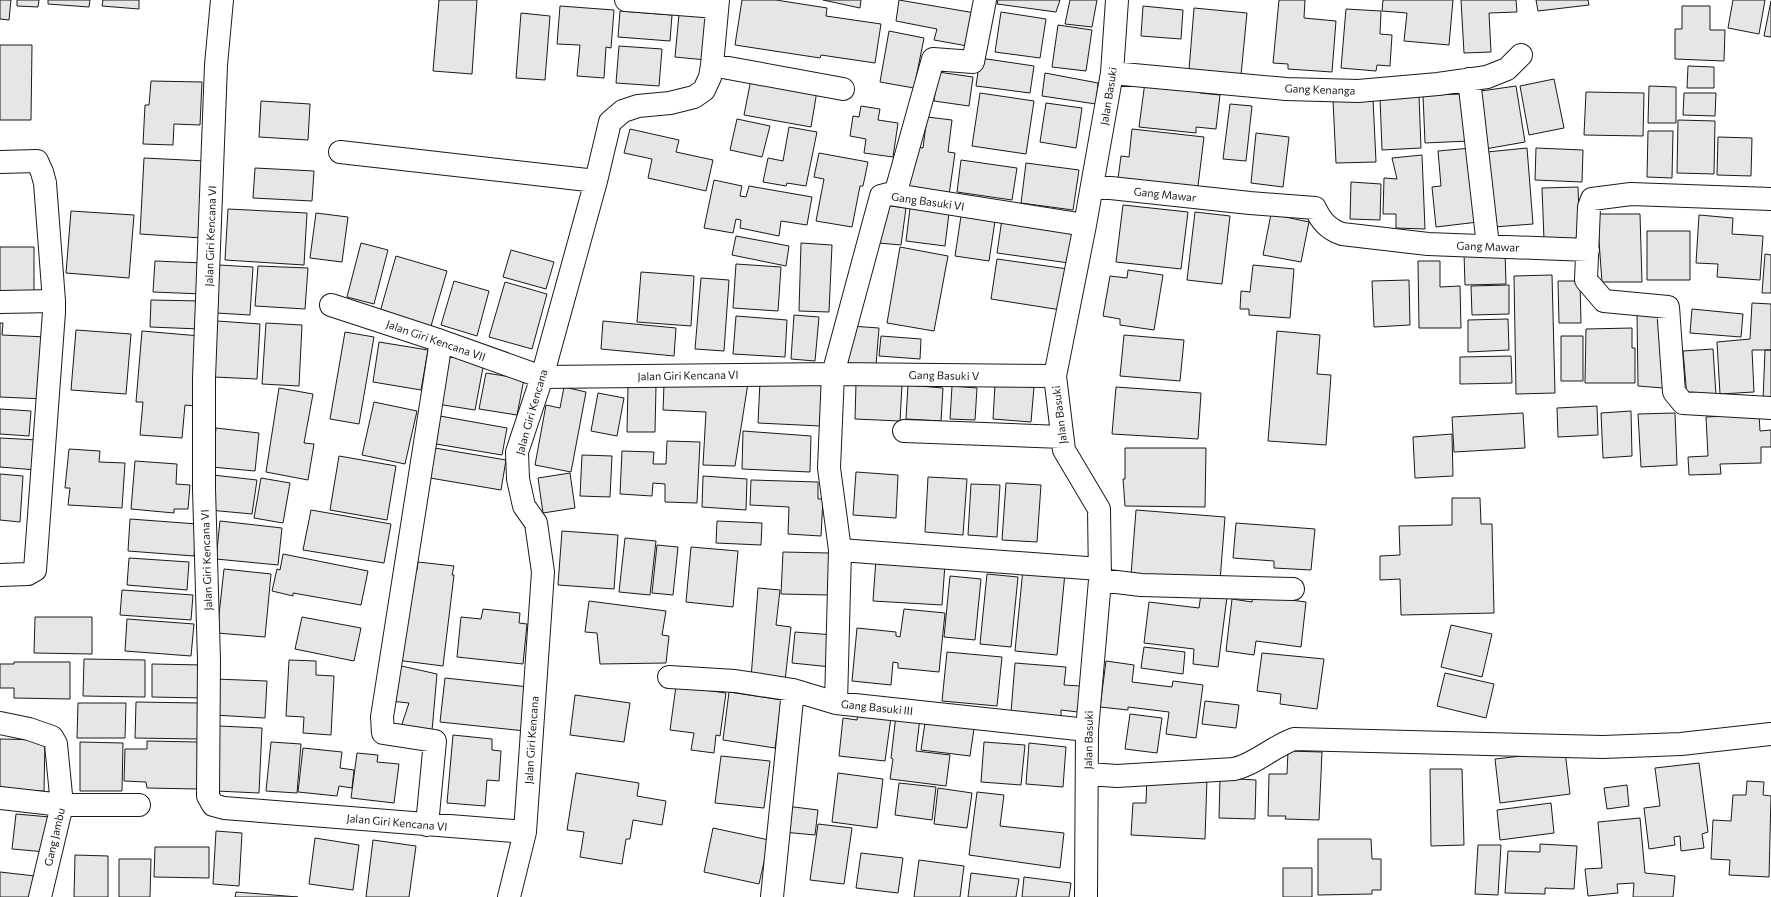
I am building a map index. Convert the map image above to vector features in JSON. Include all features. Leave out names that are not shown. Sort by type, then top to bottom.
[{"type":"street","name":"Jalan Giri Kencana VI","points":[[222,0],[216,65],[204,378],[204,489],[209,660],[208,796],[213,805],[224,808],[525,832]]},
{"type":"street","points":[[626,0],[717,4]]},
{"type":"street","points":[[895,194],[933,58],[973,62],[985,0]]},
{"type":"street","name":"Jalan Basuki","points":[[1086,897],[1088,774],[1087,730],[1100,575],[1098,509],[1064,450],[1055,376],[1085,225],[1112,73],[1117,0]]},
{"type":"street","name":"Jalan Giri Kencana","points":[[509,897],[525,832],[543,572],[536,523],[524,506],[518,479],[517,452],[542,377],[596,181],[610,122],[623,111],[638,106],[670,103],[694,97],[704,90],[710,77],[712,65],[717,4]]},
{"type":"street","name":"Gang Kenanga","points":[[1112,73],[1286,89],[1358,91],[1438,84],[1487,77],[1507,69],[1520,55]]},
{"type":"street","points":[[712,65],[843,89]]},
{"type":"street","points":[[1469,79],[1488,246]]},
{"type":"street","points":[[340,152],[596,181]]},
{"type":"street","points":[[0,162],[37,161],[42,172],[45,184],[54,301],[35,570],[28,574],[0,574]]},
{"type":"street","name":"Gang Mawar","points":[[1092,186],[1250,203],[1315,208],[1321,220],[1331,230],[1342,234],[1428,244],[1588,250]]},
{"type":"street","name":"Gang Basuki VI","points":[[834,374],[881,196],[895,194],[1085,225]]},
{"type":"street","points":[[1771,199],[1631,194],[1592,199],[1589,208],[1586,280],[1604,301],[1668,307],[1674,392],[1683,403],[1771,408]]},
{"type":"street","points":[[0,302],[54,301]]},
{"type":"street","name":"Jalan Giri Kencana VII","points":[[330,306],[441,341],[542,377]]},
{"type":"street","points":[[427,825],[435,741],[383,733],[382,717],[441,341]]},
{"type":"street","name":"Jalan Giri Kencana VI","points":[[542,377],[834,374]]},
{"type":"street","points":[[834,374],[829,468],[840,550],[836,702]]},
{"type":"street","name":"Gang Basuki V","points":[[834,374],[1055,376]]},
{"type":"street","points":[[904,431],[1062,437]]},
{"type":"street","points":[[840,550],[1100,575],[1141,585],[1293,589]]},
{"type":"street","name":"Gang Basuki III","points":[[669,677],[736,681],[794,690],[836,702],[1087,730]]},
{"type":"street","points":[[772,897],[794,690]]},
{"type":"street","name":"Gang Jambu","points":[[0,723],[29,729],[52,736],[56,744],[62,805],[40,897]]},
{"type":"street","points":[[1088,774],[1117,776],[1234,769],[1246,766],[1286,742],[1294,739],[1603,747],[1681,744],[1771,734]]},
{"type":"street","points":[[0,798],[62,805],[139,805]]},
{"type":"building","points":[[0,0],[11,0],[9,20],[0,19]]},
{"type":"building","points":[[17,0],[39,0],[38,7],[17,6]]},
{"type":"building","points":[[48,0],[90,0],[89,7],[48,4]]},
{"type":"building","points":[[103,0],[139,0],[139,9],[102,6]]},
{"type":"building","points":[[439,0],[477,0],[472,74],[433,71]]},
{"type":"building","points":[[742,0],[776,0],[827,8],[826,16],[881,24],[875,63],[821,55],[820,58],[735,45]]},
{"type":"building","points":[[823,0],[861,0],[860,8]]},
{"type":"building","points":[[899,0],[975,13],[973,47],[934,40],[937,29],[896,21]]},
{"type":"building","points":[[998,0],[1060,0],[1056,12],[997,4]]},
{"type":"building","points":[[1070,0],[1097,0],[1092,27],[1065,24]]},
{"type":"building","points":[[1279,0],[1305,0],[1304,18],[1336,21],[1332,72],[1288,69],[1288,64],[1273,63]]},
{"type":"building","points":[[1383,0],[1453,0],[1449,45],[1404,41],[1407,13],[1382,11]]},
{"type":"building","points":[[1461,0],[1516,0],[1517,12],[1489,13],[1491,52],[1464,53]]},
{"type":"building","points":[[1536,0],[1588,0],[1589,5],[1538,11]]},
{"type":"building","points":[[1733,0],[1765,0],[1759,34],[1728,28]]},
{"type":"building","points":[[1771,1],[1771,37],[1764,36]]},
{"type":"building","points":[[560,6],[614,10],[611,48],[606,47],[604,78],[577,76],[580,45],[557,44]]},
{"type":"building","points":[[1143,6],[1183,10],[1181,39],[1141,36]]},
{"type":"building","points":[[1682,6],[1710,6],[1710,30],[1725,30],[1724,61],[1675,59],[1675,29],[1682,29]]},
{"type":"building","points":[[1194,8],[1247,13],[1241,75],[1189,70]]},
{"type":"building","points":[[1346,9],[1381,11],[1380,34],[1392,35],[1390,66],[1377,65],[1376,71],[1341,68]]},
{"type":"building","points":[[620,11],[672,15],[670,41],[618,37]]},
{"type":"building","points":[[1001,12],[1046,19],[1040,58],[995,52]]},
{"type":"building","points":[[521,13],[550,16],[545,80],[516,78]]},
{"type":"building","points":[[679,14],[709,16],[706,60],[675,57]]},
{"type":"building","points":[[1058,25],[1092,30],[1086,71],[1052,67]]},
{"type":"building","points":[[889,31],[924,38],[914,88],[880,82]]},
{"type":"building","points":[[0,45],[32,45],[31,120],[0,120]]},
{"type":"building","points":[[619,46],[662,49],[659,86],[616,83]]},
{"type":"building","points":[[980,58],[1034,66],[1030,93],[976,86]]},
{"type":"building","points":[[1688,66],[1714,67],[1714,88],[1687,88]]},
{"type":"building","points":[[938,72],[973,77],[969,106],[934,101]]},
{"type":"building","points":[[1045,73],[1098,83],[1096,104],[1042,96]]},
{"type":"building","points":[[751,79],[817,91],[811,127],[744,115]]},
{"type":"building","points":[[1554,79],[1564,128],[1529,135],[1520,86]]},
{"type":"building","points":[[151,81],[202,82],[200,125],[174,124],[173,145],[143,144],[145,105],[149,105]]},
{"type":"building","points":[[1145,82],[1201,88],[1200,93],[1220,95],[1216,129],[1196,127],[1196,133],[1139,127]]},
{"type":"building","points":[[1516,86],[1525,142],[1485,149],[1481,91]]},
{"type":"building","points":[[1649,86],[1676,87],[1676,123],[1648,123]]},
{"type":"building","points":[[1586,92],[1644,93],[1643,136],[1584,135]]},
{"type":"building","points":[[980,93],[1034,101],[1026,154],[972,146]]},
{"type":"building","points":[[1684,93],[1716,93],[1715,116],[1683,115]]},
{"type":"building","points":[[1467,94],[1469,141],[1425,143],[1423,95]]},
{"type":"building","points":[[1419,96],[1421,148],[1382,150],[1380,98]]},
{"type":"building","points":[[1373,99],[1376,162],[1336,163],[1333,100]]},
{"type":"building","points":[[261,101],[310,104],[308,140],[259,137]]},
{"type":"building","points":[[1046,103],[1082,108],[1076,148],[1040,142]]},
{"type":"building","points":[[1230,104],[1252,106],[1246,161],[1223,159]]},
{"type":"building","points":[[861,106],[880,109],[878,120],[898,123],[893,157],[864,153],[866,139],[850,136],[853,116],[859,117]]},
{"type":"building","points":[[927,117],[952,120],[948,152],[955,153],[949,195],[904,189],[910,146],[923,148]]},
{"type":"building","points":[[737,119],[770,126],[762,157],[730,150]]},
{"type":"building","points":[[1678,120],[1715,121],[1714,174],[1677,173]]},
{"type":"building","points":[[789,127],[817,132],[806,186],[787,183],[786,186],[763,182],[768,158],[783,161]]},
{"type":"building","points":[[630,129],[679,140],[676,152],[713,160],[706,191],[648,178],[652,159],[624,153]]},
{"type":"building","points":[[1132,129],[1204,137],[1197,194],[1117,186],[1121,156],[1129,157]]},
{"type":"building","points":[[1648,131],[1673,131],[1672,178],[1647,177]]},
{"type":"building","points":[[1256,133],[1289,137],[1283,187],[1251,183]]},
{"type":"building","points":[[1718,137],[1752,138],[1751,176],[1717,175]]},
{"type":"building","points":[[1471,148],[1478,222],[1436,227],[1432,187],[1441,186],[1438,151]]},
{"type":"building","points":[[1527,148],[1533,224],[1494,227],[1487,152]]},
{"type":"building","points":[[1536,148],[1583,150],[1582,182],[1535,180]]},
{"type":"building","points":[[819,153],[868,162],[863,186],[860,186],[852,227],[816,221],[824,179],[814,177]]},
{"type":"building","points":[[1422,155],[1425,229],[1396,228],[1396,214],[1383,214],[1384,178],[1397,179],[1392,158]]},
{"type":"building","points":[[144,158],[206,161],[202,238],[140,234]]},
{"type":"building","points":[[961,160],[1017,168],[1012,200],[957,192]]},
{"type":"building","points":[[1026,163],[1079,170],[1073,210],[1021,203]]},
{"type":"building","points":[[255,168],[314,171],[312,201],[253,198]]},
{"type":"building","points":[[714,180],[742,186],[740,196],[746,197],[749,186],[812,197],[807,225],[781,221],[779,236],[740,228],[741,220],[736,219],[733,233],[704,228]]},
{"type":"building","points":[[1351,182],[1381,184],[1380,220],[1350,219]]},
{"type":"building","points":[[1578,187],[1580,238],[1544,240],[1542,188]]},
{"type":"building","points":[[884,205],[906,208],[901,245],[879,243]]},
{"type":"building","points":[[1123,205],[1188,212],[1181,269],[1116,262]]},
{"type":"building","points":[[910,208],[949,213],[945,246],[906,241]]},
{"type":"building","points":[[228,209],[307,213],[304,265],[225,260]]},
{"type":"building","points":[[71,211],[134,215],[129,278],[66,273]]},
{"type":"building","points":[[1195,212],[1230,216],[1222,284],[1187,280]]},
{"type":"building","points":[[316,213],[348,217],[342,262],[310,258]]},
{"type":"building","points":[[1271,214],[1309,222],[1301,262],[1263,255]]},
{"type":"building","points":[[1597,214],[1640,214],[1642,282],[1602,282]]},
{"type":"building","points":[[1699,215],[1733,218],[1732,234],[1763,236],[1760,280],[1717,277],[1718,264],[1696,263]]},
{"type":"building","points":[[961,216],[995,221],[989,261],[955,256]]},
{"type":"building","points":[[1002,219],[1074,229],[1069,263],[997,253]]},
{"type":"building","points":[[1647,231],[1690,231],[1690,280],[1647,280]]},
{"type":"building","points":[[736,236],[789,246],[786,266],[732,255]]},
{"type":"building","points":[[361,243],[388,250],[374,304],[347,297]]},
{"type":"building","points":[[801,243],[832,245],[829,312],[799,311]]},
{"type":"building","points":[[0,247],[34,247],[34,293],[0,293]]},
{"type":"building","points":[[900,247],[948,256],[934,331],[887,323]]},
{"type":"building","points":[[511,250],[554,262],[546,289],[503,277]]},
{"type":"building","points":[[1505,251],[1506,284],[1465,285],[1464,252]]},
{"type":"building","points":[[1765,254],[1771,255],[1771,293],[1762,293]]},
{"type":"building","points":[[396,256],[447,271],[431,326],[380,312]]},
{"type":"building","points":[[997,259],[1068,269],[1061,310],[991,299]]},
{"type":"building","points":[[155,261],[204,263],[203,294],[153,292]]},
{"type":"building","points":[[1418,261],[1440,261],[1440,287],[1460,286],[1461,328],[1419,328]]},
{"type":"building","points":[[736,264],[781,267],[778,311],[733,308]]},
{"type":"building","points":[[219,265],[253,267],[250,315],[216,313]]},
{"type":"building","points":[[1253,265],[1294,269],[1290,318],[1249,315],[1249,309],[1240,309],[1241,291],[1250,292]]},
{"type":"building","points":[[258,266],[308,268],[305,309],[255,306]]},
{"type":"building","points":[[1128,270],[1163,275],[1154,330],[1120,325],[1120,319],[1103,316],[1110,276],[1127,278]]},
{"type":"building","points":[[641,272],[694,276],[691,326],[637,322]]},
{"type":"building","points":[[1552,275],[1555,393],[1516,394],[1514,276]]},
{"type":"building","points":[[701,278],[729,280],[724,351],[695,349]]},
{"type":"building","points":[[1409,280],[1410,325],[1374,327],[1372,281]]},
{"type":"building","points":[[454,281],[489,291],[477,336],[441,325]]},
{"type":"building","points":[[1558,281],[1580,281],[1581,323],[1559,323]]},
{"type":"building","points":[[505,282],[547,294],[532,349],[489,337]]},
{"type":"building","points":[[1509,285],[1509,314],[1472,315],[1471,286]]},
{"type":"building","points":[[151,300],[201,301],[200,329],[150,327]]},
{"type":"building","points":[[1752,303],[1771,304],[1771,350],[1752,350],[1754,392],[1720,394],[1717,342],[1750,339]]},
{"type":"building","points":[[1692,309],[1743,314],[1741,337],[1690,333]]},
{"type":"building","points":[[1637,313],[1660,314],[1663,388],[1638,386]]},
{"type":"building","points":[[794,315],[819,317],[815,361],[791,359]]},
{"type":"building","points":[[736,316],[787,320],[785,357],[733,354]]},
{"type":"building","points":[[1508,319],[1509,350],[1468,352],[1468,320]]},
{"type":"building","points":[[217,321],[260,324],[257,379],[214,377]]},
{"type":"building","points":[[603,321],[676,328],[674,356],[601,349]]},
{"type":"building","points":[[0,323],[3,323],[2,335],[47,337],[45,399],[0,397]]},
{"type":"building","points":[[266,323],[302,325],[299,386],[262,384]]},
{"type":"building","points":[[851,326],[879,328],[876,365],[848,363]]},
{"type":"building","points":[[1632,328],[1632,348],[1635,348],[1635,383],[1585,383],[1586,329]]},
{"type":"building","points":[[76,330],[131,334],[126,394],[71,390]]},
{"type":"building","points":[[142,331],[200,336],[194,406],[185,405],[182,438],[140,435],[143,402],[136,402]]},
{"type":"building","points":[[1277,331],[1320,335],[1317,374],[1331,375],[1326,445],[1268,441]]},
{"type":"building","points":[[345,332],[374,337],[359,424],[330,419]]},
{"type":"building","points":[[1124,335],[1184,340],[1180,381],[1120,376]]},
{"type":"building","points":[[881,336],[921,339],[920,359],[879,356]]},
{"type":"building","points":[[1561,336],[1583,336],[1583,381],[1561,381]]},
{"type":"building","points":[[379,342],[428,350],[421,390],[373,382]]},
{"type":"building","points":[[1713,349],[1716,395],[1687,397],[1683,351]]},
{"type":"building","points":[[1765,350],[1771,350],[1771,402],[1763,401]]},
{"type":"building","points":[[446,355],[484,362],[475,410],[437,404]]},
{"type":"building","points":[[1511,356],[1512,383],[1460,384],[1460,357]]},
{"type":"building","points":[[486,373],[524,379],[517,415],[479,409]]},
{"type":"building","points":[[760,381],[822,384],[820,426],[758,423]]},
{"type":"building","points":[[748,383],[735,466],[703,465],[706,412],[663,410],[664,384]]},
{"type":"building","points":[[856,383],[902,385],[900,421],[855,419]]},
{"type":"building","points":[[628,385],[656,386],[655,432],[627,432]]},
{"type":"building","points":[[908,385],[943,388],[941,421],[906,419]]},
{"type":"building","points":[[995,385],[1034,387],[1031,422],[993,419]]},
{"type":"building","points":[[952,386],[977,388],[975,420],[950,419]]},
{"type":"building","points":[[564,387],[586,392],[571,472],[535,465],[546,405],[560,408]]},
{"type":"building","points":[[1116,387],[1201,393],[1198,439],[1112,434]]},
{"type":"building","points":[[279,388],[313,394],[304,443],[314,444],[308,480],[266,472]]},
{"type":"building","points":[[598,393],[624,398],[617,436],[591,431]]},
{"type":"building","points":[[374,402],[417,411],[405,464],[362,455]]},
{"type":"building","points":[[1597,406],[1598,435],[1558,437],[1557,408]]},
{"type":"building","points":[[0,409],[31,411],[29,436],[0,434]]},
{"type":"building","points":[[1631,411],[1632,456],[1603,458],[1601,413]]},
{"type":"building","points":[[1523,413],[1525,448],[1454,452],[1452,417]]},
{"type":"building","points":[[1675,413],[1677,465],[1641,467],[1638,414]]},
{"type":"building","points":[[1759,414],[1760,431],[1771,430],[1771,447],[1761,447],[1761,463],[1720,464],[1721,474],[1689,475],[1688,457],[1708,456],[1706,417]]},
{"type":"building","points":[[440,416],[507,428],[502,455],[436,444]]},
{"type":"building","points":[[216,428],[259,433],[255,471],[212,467]]},
{"type":"building","points":[[743,431],[811,436],[810,472],[742,469]]},
{"type":"building","points":[[1452,434],[1453,476],[1415,478],[1413,437]]},
{"type":"building","points":[[0,438],[38,440],[36,470],[0,467]]},
{"type":"building","points":[[667,441],[700,442],[697,503],[665,502],[665,484],[653,483],[652,496],[620,494],[622,451],[654,452],[653,464],[666,464]]},
{"type":"building","points":[[435,448],[506,460],[501,490],[430,478]]},
{"type":"building","points":[[1125,448],[1206,448],[1205,507],[1125,506],[1123,479],[1125,479]]},
{"type":"building","points":[[69,449],[100,451],[99,462],[125,463],[122,508],[68,505],[70,488],[65,488]]},
{"type":"building","points":[[582,455],[612,456],[610,497],[580,496]]},
{"type":"building","points":[[339,456],[396,466],[387,520],[330,510]]},
{"type":"building","points":[[135,461],[177,464],[176,484],[190,485],[188,509],[174,509],[174,513],[131,509]]},
{"type":"building","points":[[856,472],[898,475],[896,518],[853,515]]},
{"type":"building","points":[[570,473],[575,508],[543,513],[538,478]]},
{"type":"building","points":[[0,474],[23,476],[20,522],[0,520]]},
{"type":"building","points":[[213,475],[257,480],[252,514],[209,510]]},
{"type":"building","points":[[703,476],[747,479],[746,510],[702,507]]},
{"type":"building","points":[[928,477],[967,479],[963,535],[925,532]]},
{"type":"building","points":[[261,478],[290,483],[283,523],[254,518]]},
{"type":"building","points":[[751,480],[818,482],[818,499],[823,499],[821,536],[788,534],[789,507],[750,505]]},
{"type":"building","points":[[1006,483],[1041,485],[1037,542],[1002,540]]},
{"type":"building","points":[[971,484],[1000,485],[997,537],[968,535]]},
{"type":"building","points":[[1452,498],[1480,498],[1481,524],[1492,524],[1494,613],[1401,615],[1400,579],[1380,580],[1380,556],[1400,555],[1399,526],[1452,525]]},
{"type":"building","points":[[311,510],[391,524],[384,563],[303,550]]},
{"type":"building","points":[[1136,510],[1225,517],[1220,581],[1131,575]]},
{"type":"building","points":[[130,519],[197,524],[194,556],[128,551]]},
{"type":"building","points":[[220,521],[282,528],[278,565],[216,559]]},
{"type":"building","points":[[717,521],[762,523],[761,545],[716,543]]},
{"type":"building","points":[[1236,523],[1315,529],[1311,570],[1274,568],[1274,561],[1233,558]]},
{"type":"building","points":[[562,531],[618,535],[614,589],[558,585]]},
{"type":"building","points":[[625,538],[656,541],[650,595],[619,592]]},
{"type":"building","points":[[657,545],[678,547],[673,595],[652,593]]},
{"type":"building","points":[[691,547],[738,551],[733,607],[686,602]]},
{"type":"building","points":[[783,552],[829,553],[828,595],[781,594]]},
{"type":"building","points":[[283,554],[368,571],[361,605],[293,593],[293,596],[272,591],[277,569],[280,570]]},
{"type":"building","points":[[129,558],[189,562],[187,590],[127,585]]},
{"type":"building","points":[[876,559],[945,564],[942,605],[873,601]]},
{"type":"building","points":[[418,562],[454,566],[443,666],[396,660],[407,569],[417,570]]},
{"type":"building","points":[[224,569],[271,574],[265,637],[217,633]]},
{"type":"building","points":[[1023,569],[1065,573],[1057,655],[1015,651]]},
{"type":"building","points":[[987,574],[1018,577],[1011,647],[980,644]]},
{"type":"building","points":[[950,576],[981,579],[975,640],[944,637]]},
{"type":"building","points":[[758,588],[780,590],[776,625],[791,627],[785,681],[751,678]]},
{"type":"building","points":[[122,590],[193,595],[191,620],[120,615]]},
{"type":"building","points":[[1201,594],[1227,597],[1218,667],[1193,664],[1194,649],[1144,643],[1149,602],[1199,608]]},
{"type":"building","points":[[1253,595],[1306,602],[1301,647],[1256,641],[1254,655],[1226,651],[1232,599],[1252,602]]},
{"type":"building","points":[[589,601],[666,611],[662,635],[669,636],[666,663],[600,664],[597,633],[585,632]]},
{"type":"building","points":[[483,609],[520,613],[519,623],[527,624],[523,664],[457,657],[461,617],[481,619]]},
{"type":"building","points":[[904,609],[945,613],[939,672],[898,668],[898,663],[893,662],[891,685],[852,681],[857,628],[896,632],[896,636],[900,637]]},
{"type":"building","points":[[35,617],[92,617],[92,654],[34,653]]},
{"type":"building","points":[[302,617],[361,628],[354,661],[295,649]]},
{"type":"building","points":[[127,619],[194,624],[191,656],[125,651]]},
{"type":"building","points":[[1451,625],[1492,634],[1482,677],[1441,667]]},
{"type":"building","points":[[795,632],[834,635],[831,667],[792,663]]},
{"type":"building","points":[[1144,647],[1185,652],[1183,674],[1141,668]]},
{"type":"building","points":[[947,652],[1002,657],[997,706],[942,701]]},
{"type":"building","points":[[1262,653],[1324,659],[1317,709],[1280,704],[1281,694],[1257,691]]},
{"type":"building","points":[[84,659],[145,660],[145,697],[83,696]]},
{"type":"building","points":[[289,660],[316,661],[316,675],[334,676],[331,735],[303,733],[304,717],[286,716]]},
{"type":"building","points":[[1106,661],[1134,665],[1132,682],[1172,687],[1173,681],[1203,685],[1196,738],[1166,734],[1169,712],[1128,707],[1128,710],[1100,707]]},
{"type":"building","points":[[14,662],[70,662],[70,699],[14,698],[14,688],[0,688],[0,664],[14,664]]},
{"type":"building","points":[[1015,663],[1066,667],[1064,685],[1081,686],[1078,712],[1061,710],[1061,717],[1011,712]]},
{"type":"building","points":[[152,664],[204,665],[204,698],[152,697]]},
{"type":"building","points":[[397,665],[437,674],[432,731],[401,727],[409,703],[390,701]]},
{"type":"building","points":[[1445,673],[1494,684],[1486,718],[1437,706]]},
{"type":"building","points":[[445,678],[529,687],[525,731],[440,722]]},
{"type":"building","points":[[215,679],[267,681],[265,718],[214,715]]},
{"type":"building","points":[[676,686],[726,693],[720,736],[716,735],[714,753],[691,750],[694,733],[670,730]]},
{"type":"building","points":[[729,692],[782,700],[775,748],[723,740]]},
{"type":"building","points":[[575,695],[630,703],[624,742],[570,735]]},
{"type":"building","points":[[1205,701],[1239,705],[1236,728],[1202,724]]},
{"type":"building","points":[[136,702],[199,703],[199,739],[135,738]]},
{"type":"building","points":[[78,703],[126,703],[125,738],[77,738]]},
{"type":"building","points":[[858,713],[891,717],[885,761],[839,756],[843,718],[857,720]]},
{"type":"building","points":[[1130,714],[1162,718],[1157,753],[1125,749]]},
{"type":"building","points":[[896,715],[920,718],[916,751],[950,755],[946,786],[890,779]]},
{"type":"building","points":[[926,716],[975,722],[970,756],[921,750]]},
{"type":"building","points":[[219,726],[262,728],[259,793],[216,791]]},
{"type":"building","points":[[453,735],[492,739],[492,750],[501,751],[499,781],[487,780],[485,806],[447,803]]},
{"type":"building","points":[[0,739],[45,740],[44,791],[0,790]]},
{"type":"building","points":[[147,741],[198,742],[198,789],[147,788],[146,782],[124,781],[125,749],[147,749]]},
{"type":"building","points":[[80,742],[123,743],[122,791],[80,791]]},
{"type":"building","points":[[271,742],[301,744],[297,793],[266,791]]},
{"type":"building","points":[[984,742],[1025,745],[1021,785],[981,782]]},
{"type":"building","points":[[1029,743],[1066,747],[1063,787],[1026,784]]},
{"type":"building","points":[[303,748],[342,752],[340,768],[354,770],[352,788],[339,786],[337,796],[298,792]]},
{"type":"building","points":[[1288,751],[1322,752],[1319,820],[1285,819],[1286,816],[1268,816],[1269,774],[1287,774]]},
{"type":"building","points":[[1565,751],[1570,794],[1500,803],[1495,759]]},
{"type":"building","points":[[357,753],[378,755],[377,762],[399,764],[394,803],[351,798]]},
{"type":"building","points":[[721,756],[770,761],[764,808],[715,803]]},
{"type":"building","points":[[1699,763],[1708,832],[1702,834],[1704,848],[1681,851],[1680,836],[1674,837],[1675,845],[1649,849],[1644,808],[1660,806],[1655,768]]},
{"type":"building","points":[[1430,769],[1462,769],[1464,845],[1431,846]]},
{"type":"building","points":[[576,773],[639,783],[637,796],[666,801],[662,825],[633,820],[630,839],[626,839],[622,864],[580,857],[584,832],[567,830]]},
{"type":"building","points":[[838,773],[883,779],[877,828],[832,822]]},
{"type":"building","points":[[1147,775],[1207,778],[1205,839],[1131,835],[1133,803],[1146,803]]},
{"type":"building","points":[[1220,778],[1256,780],[1255,819],[1219,818]]},
{"type":"building","points":[[1747,781],[1764,782],[1763,795],[1771,796],[1769,877],[1729,875],[1730,860],[1711,859],[1713,820],[1731,821],[1733,795],[1746,795]]},
{"type":"building","points":[[899,783],[936,787],[932,820],[895,815]]},
{"type":"building","points":[[1627,785],[1629,806],[1607,809],[1604,788]]},
{"type":"building","points":[[938,788],[972,793],[967,828],[934,824]]},
{"type":"building","points":[[977,792],[1004,795],[1000,826],[1064,833],[1060,868],[969,855]]},
{"type":"building","points":[[1551,803],[1554,833],[1500,840],[1497,810]]},
{"type":"building","points":[[786,806],[818,810],[815,835],[783,832]]},
{"type":"building","points":[[16,814],[50,817],[46,852],[12,849]]},
{"type":"building","points":[[1640,818],[1645,873],[1675,876],[1673,897],[1633,897],[1634,883],[1617,884],[1618,893],[1588,896],[1585,869],[1602,868],[1598,822]]},
{"type":"building","points":[[818,824],[852,828],[844,884],[810,880]]},
{"type":"building","points":[[713,828],[769,840],[759,884],[704,872]]},
{"type":"building","points":[[216,831],[242,833],[239,886],[213,884]]},
{"type":"building","points":[[315,838],[359,845],[353,890],[309,884]]},
{"type":"building","points":[[1318,839],[1371,839],[1372,859],[1381,859],[1381,890],[1372,890],[1372,894],[1318,895]]},
{"type":"building","points":[[373,840],[416,846],[409,897],[366,897]]},
{"type":"building","points":[[1540,844],[1577,846],[1574,889],[1545,888],[1545,894],[1505,893],[1508,851],[1540,852]]},
{"type":"building","points":[[1478,845],[1501,845],[1498,895],[1475,894]]},
{"type":"building","points":[[155,847],[209,847],[209,878],[154,877]]},
{"type":"building","points":[[861,853],[903,858],[898,893],[856,888]]},
{"type":"building","points":[[75,855],[108,856],[108,897],[74,897]]},
{"type":"building","points":[[119,859],[151,859],[150,897],[119,897]]},
{"type":"building","points":[[919,860],[964,866],[960,897],[914,897]]},
{"type":"building","points":[[1283,868],[1312,868],[1312,897],[1283,897]]},
{"type":"building","points":[[0,872],[35,876],[32,897],[0,897]]},
{"type":"building","points":[[971,873],[1019,879],[1016,897],[968,897]]},
{"type":"building","points":[[1024,877],[1071,883],[1069,897],[1022,897]]},
{"type":"building","points":[[236,892],[298,897],[235,897]]}]
